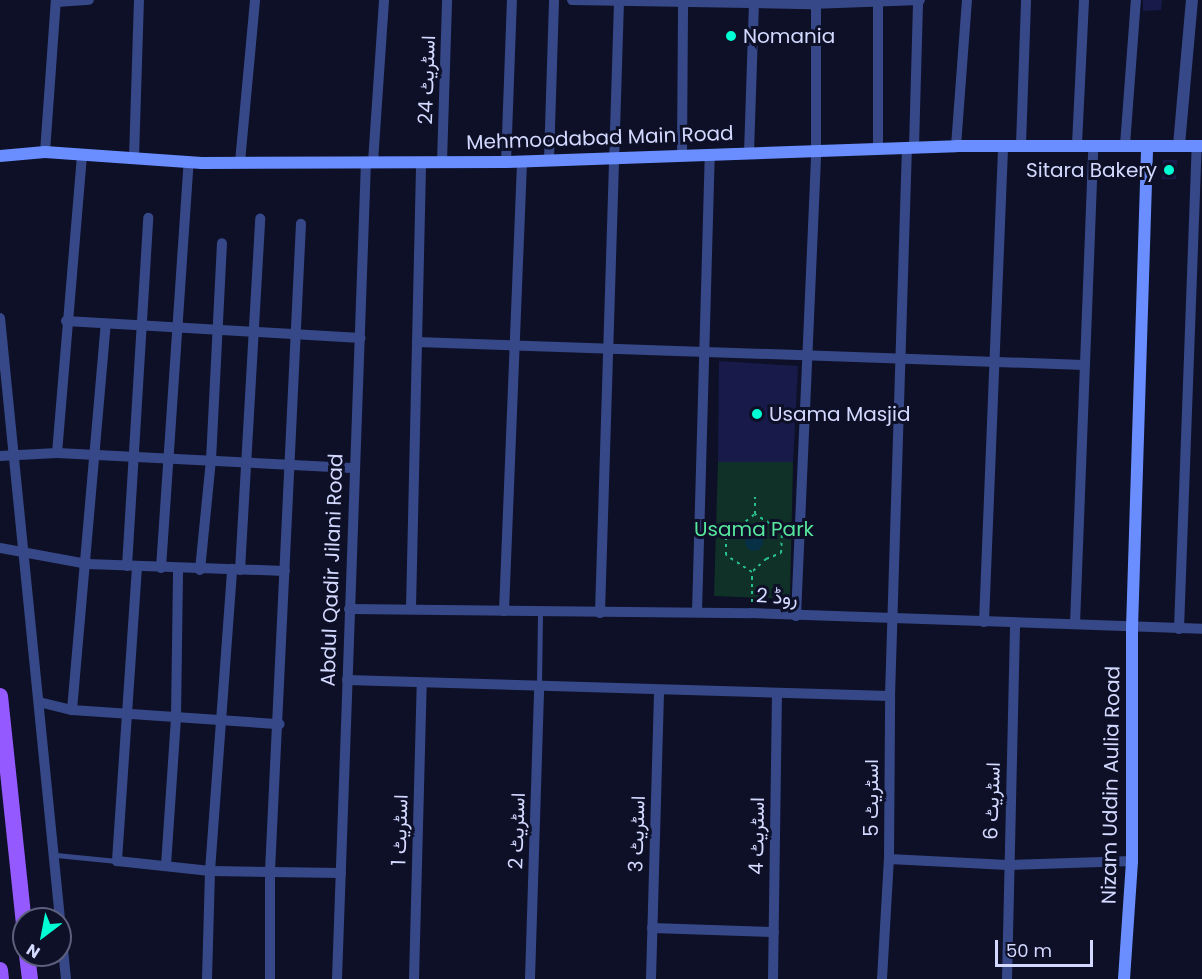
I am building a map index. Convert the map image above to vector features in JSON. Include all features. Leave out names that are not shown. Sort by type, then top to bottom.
[{"type":"main road","name":"Mehmoodabad Main Road","points":[[0,156],[45,152],[189,162],[506,162],[911,147],[1077,144],[1199,146]]},
{"type":"main road","name":"Nizam Uddin Aulia Road","points":[[1124,979],[1132,861],[1132,628],[1147,146]]},
{"type":"main road","points":[[0,696],[22,907]]},
{"type":"main road","points":[[0,970],[1,979]]},
{"type":"street","points":[[45,152],[57,1],[89,0]]},
{"type":"street","points":[[134,158],[139,0]]},
{"type":"street","points":[[240,162],[255,0]]},
{"type":"street","name":"Abdul Qadir Jilani Road","points":[[337,979],[352,468],[369,162],[384,0]]},
{"type":"street","name":"اسٹریٹ 24","points":[[442,162],[447,0]]},
{"type":"street","points":[[506,162],[512,0]]},
{"type":"street","points":[[549,160],[554,0]]},
{"type":"street","points":[[572,0],[813,3],[919,0]]},
{"type":"street","points":[[600,613],[616,158],[619,0]]},
{"type":"street","points":[[682,155],[683,0]]},
{"type":"street","name":"اسٹریٹ 5","points":[[882,979],[889,860],[890,696],[898,359],[919,0]]},
{"type":"street","points":[[957,146],[967,0]]},
{"type":"street","points":[[1021,145],[1026,0]]},
{"type":"street","points":[[1077,144],[1084,0]]},
{"type":"street","points":[[1125,146],[1136,0]]},
{"type":"street","points":[[1179,145],[1192,0]]},
{"type":"street","points":[[749,153],[751,1]]},
{"type":"street","points":[[878,1],[878,148]]},
{"type":"street","points":[[796,616],[816,150],[813,3]]},
{"type":"street","points":[[1075,624],[1093,145]]},
{"type":"street","points":[[984,622],[1003,146]]},
{"type":"street","points":[[1179,629],[1199,146]]},
{"type":"street","points":[[697,612],[710,154]]},
{"type":"street","points":[[57,453],[66,321],[82,155]]},
{"type":"street","points":[[504,611],[522,161]]},
{"type":"street","points":[[162,568],[180,328],[189,162]]},
{"type":"street","points":[[411,608],[421,162]]},
{"type":"street","points":[[148,218],[135,456],[130,714],[117,861],[210,871],[341,873]]},
{"type":"street","points":[[207,979],[210,871],[236,569],[249,462],[260,219]]},
{"type":"street","points":[[270,979],[270,871],[280,724],[294,334],[301,224]]},
{"type":"street","points":[[200,570],[211,460],[222,243]]},
{"type":"street","points":[[0,318],[11,453],[56,855],[66,979]]},
{"type":"street","points":[[66,321],[361,338]]},
{"type":"street","points":[[72,710],[87,564],[106,324]]},
{"type":"street","points":[[417,342],[807,357],[993,360],[1084,365]]},
{"type":"street","points":[[0,456],[11,453],[57,453],[352,468]]},
{"type":"street","points":[[0,548],[21,550],[87,564],[178,570],[285,571]]},
{"type":"street","points":[[166,865],[176,717],[178,570]]},
{"type":"street","name":"روڈ 2","points":[[349,609],[411,608],[600,613],[697,612],[1202,629]]},
{"type":"street","name":"اسٹریٹ 6","points":[[1007,979],[1015,623]]},
{"type":"street","points":[[347,680],[890,696]]},
{"type":"street","name":"اسٹریٹ 1","points":[[414,979],[422,683]]},
{"type":"street","name":"اسٹریٹ 2","points":[[530,979],[539,685]]},
{"type":"street","name":"اسٹریٹ 3","points":[[651,979],[659,690]]},
{"type":"street","name":"اسٹریٹ 4","points":[[773,979],[777,694]]},
{"type":"street","points":[[39,702],[72,710],[280,724]]},
{"type":"street","points":[[889,860],[1008,865],[1132,861]]},
{"type":"street","points":[[652,928],[774,932]]},
{"type":"lane","points":[[539,685],[540,611]]},
{"type":"lane","points":[[56,855],[117,861]]},
{"type":"path","points":[[755,497],[755,514]]},
{"type":"path","points":[[752,572],[726,555],[726,526],[740,526],[755,514]]},
{"type":"path","points":[[752,593],[752,572],[766,558],[781,553],[782,531],[755,514]]},
{"type":"green space","name":"Usama Park","points":[[718,462],[793,462],[790,599],[714,596]]},
{"type":"water","points":[[754,533],[760,536],[763,542],[760,548],[754,551],[748,548],[745,542],[748,536]]},
{"type":"building","points":[[1143,0],[1162,0],[1161,10],[1143,11]]},
{"type":"building","name":"Sitara Bakery","points":[[1163,160],[1177,160],[1176,179],[1162,179]]},
{"type":"building","name":"Usama Masjid","points":[[719,361],[798,366],[793,462],[718,462]]},
{"type":"place","name":"Nomania","points":[[731,36]]},
{"type":"place","name":"Sitara Bakery","points":[[1169,170]]},
{"type":"place","name":"Usama Masjid","points":[[757,414]]}]
